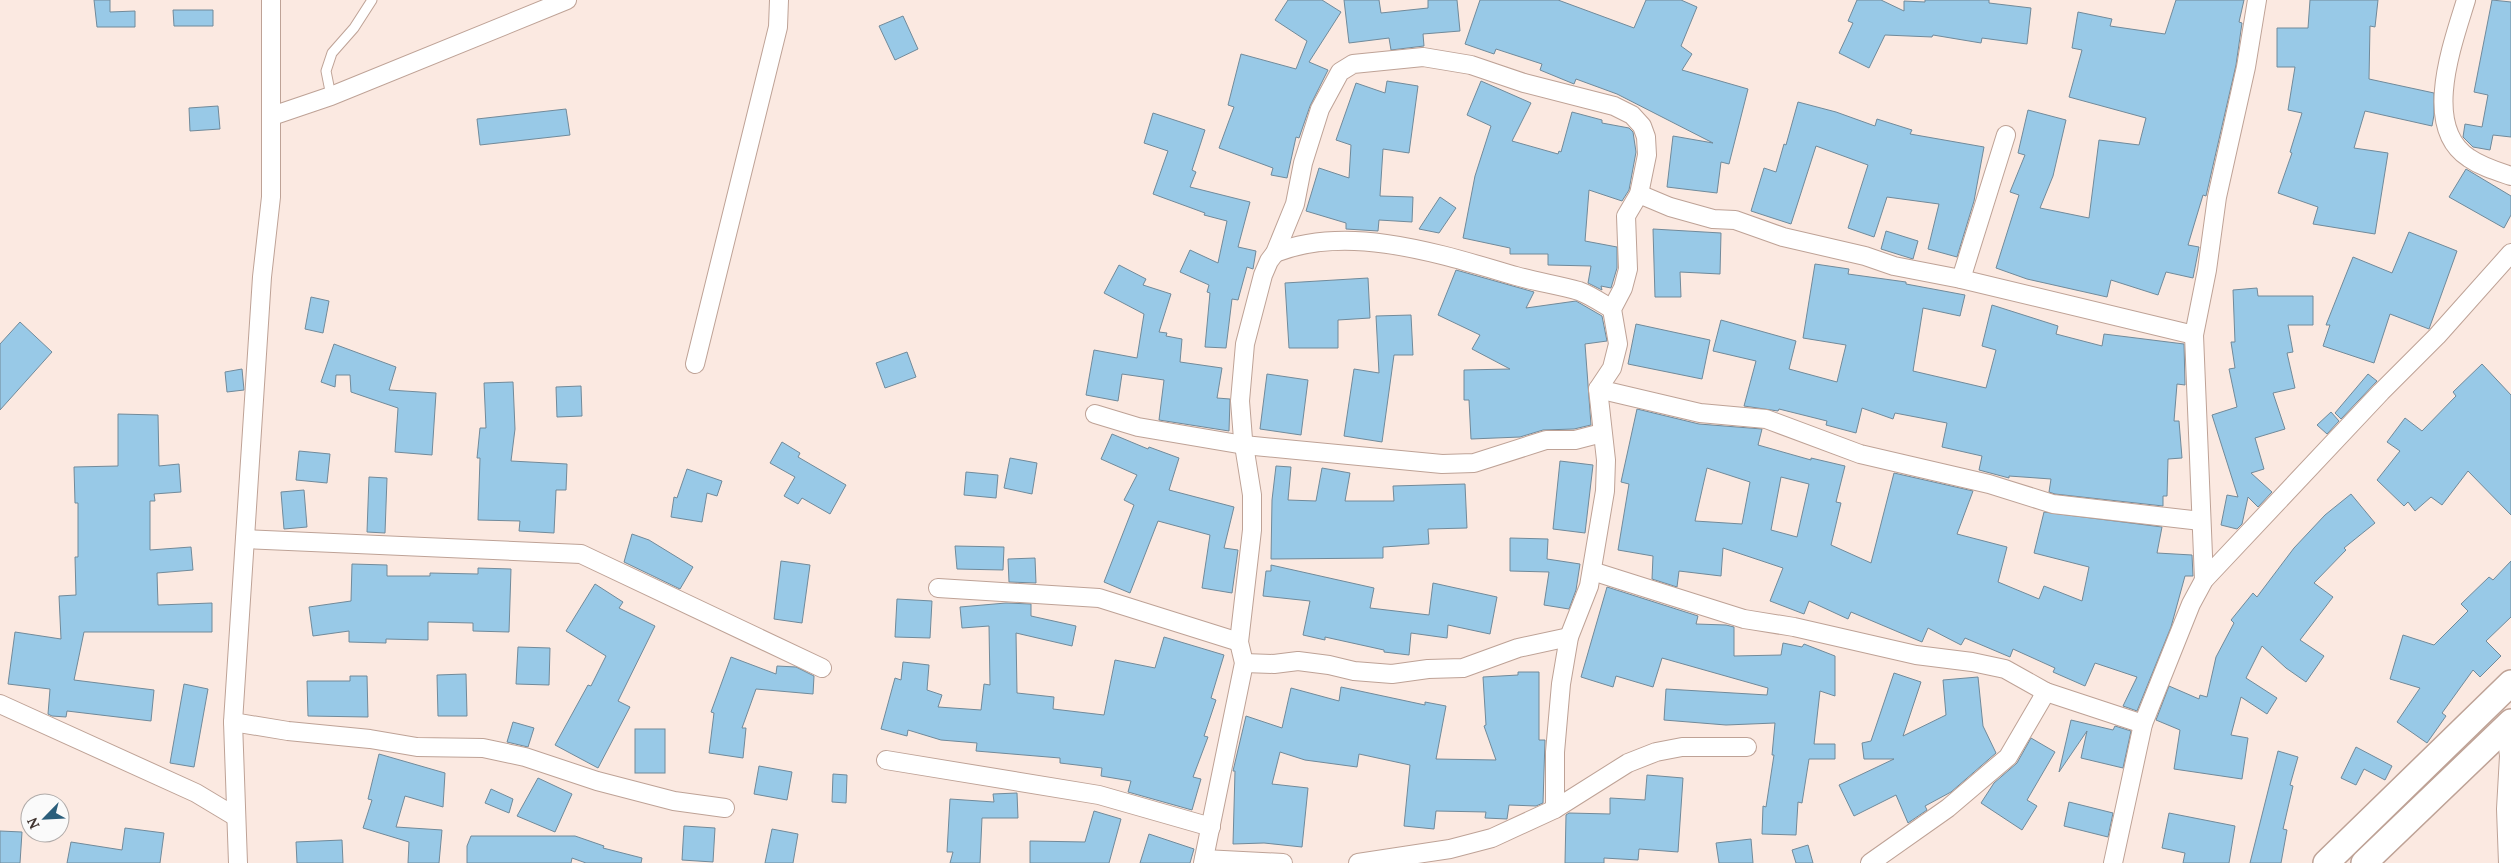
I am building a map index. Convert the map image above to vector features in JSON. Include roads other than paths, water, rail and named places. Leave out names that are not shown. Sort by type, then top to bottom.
[{"type":"main road","points":[[2326,863],[2511,683]]},
{"type":"main road","points":[[2364,863],[2509,725]]},
{"type":"street","points":[[238,863],[234,722],[262,277],[271,197],[271,0]]},
{"type":"street","points":[[272,116],[331,96],[567,0]]},
{"type":"street","points":[[695,364],[778,27],[779,0]]},
{"type":"street","points":[[2204,580],[2194,334],[2207,270],[2217,197],[2246,67],[2257,0]]},
{"type":"street","points":[[2466,0],[2452,45],[2442,96],[2445,121],[2457,147],[2467,158],[2487,168],[2511,176]]},
{"type":"street","points":[[1283,863],[1204,861],[1244,662],[1239,642],[1252,530],[1252,495],[1244,445],[1240,400],[1245,344],[1263,275],[1275,253],[1295,204],[1303,163],[1320,110],[1340,72],[1354,64],[1423,57],[1471,66],[1524,83],[1614,106],[1632,115],[1642,126],[1646,137],[1647,155],[1639,194],[1626,216],[1628,269],[1623,288],[1612,308],[1618,344],[1612,368],[1598,389],[1606,460],[1605,491],[1589,586],[1570,637],[1561,684],[1555,752],[1555,809]]},
{"type":"street","points":[[1961,279],[2006,135]]},
{"type":"street","points":[[1639,194],[1670,207],[1712,219],[1735,220],[1783,237],[1865,256],[1894,266],[1961,279],[2194,334]]},
{"type":"street","points":[[1275,253],[1305,244],[1336,243],[1374,242],[1418,249],[1581,292],[1612,308]]},
{"type":"street","points":[[2113,863],[2143,724],[2191,604],[2204,580],[2437,336],[2510,255]]},
{"type":"street","points":[[1598,389],[1700,414],[1766,419],[1860,454],[1989,484],[2053,504],[2201,521]]},
{"type":"street","points":[[1095,414],[1138,427],[1244,445],[1442,464],[1474,462],[1546,440],[1575,440],[1602,433]]},
{"type":"street","points":[[245,539],[581,554],[822,668]]},
{"type":"street","points":[[1592,571],[1744,618],[1794,627],[1916,655],[1972,662],[2005,669],[2046,692],[2143,724]]},
{"type":"street","points":[[938,588],[1099,598],[1239,642]]},
{"type":"street","points":[[1244,662],[1274,664],[1298,661],[1329,665],[1354,671],[1392,674],[1428,669],[1463,668],[1518,648],[1570,637]]},
{"type":"street","points":[[1870,863],[1948,808],[2008,757],[2046,692]]},
{"type":"street","points":[[0,704],[196,793],[236,818]]},
{"type":"street","points":[[234,722],[288,731],[370,739],[417,747],[483,748],[526,756],[597,781],[674,801],[725,808]]},
{"type":"street","points":[[2508,863],[2506,809],[2509,725]]},
{"type":"street","points":[[1358,863],[1450,849],[1492,838],[1555,809],[1628,763],[1656,752],[1682,747],[1747,746]]},
{"type":"street","points":[[886,760],[1099,795],[1211,827]]},
{"type":"lane","points":[[331,96],[326,71],[332,53],[354,28],[372,0]]}]
